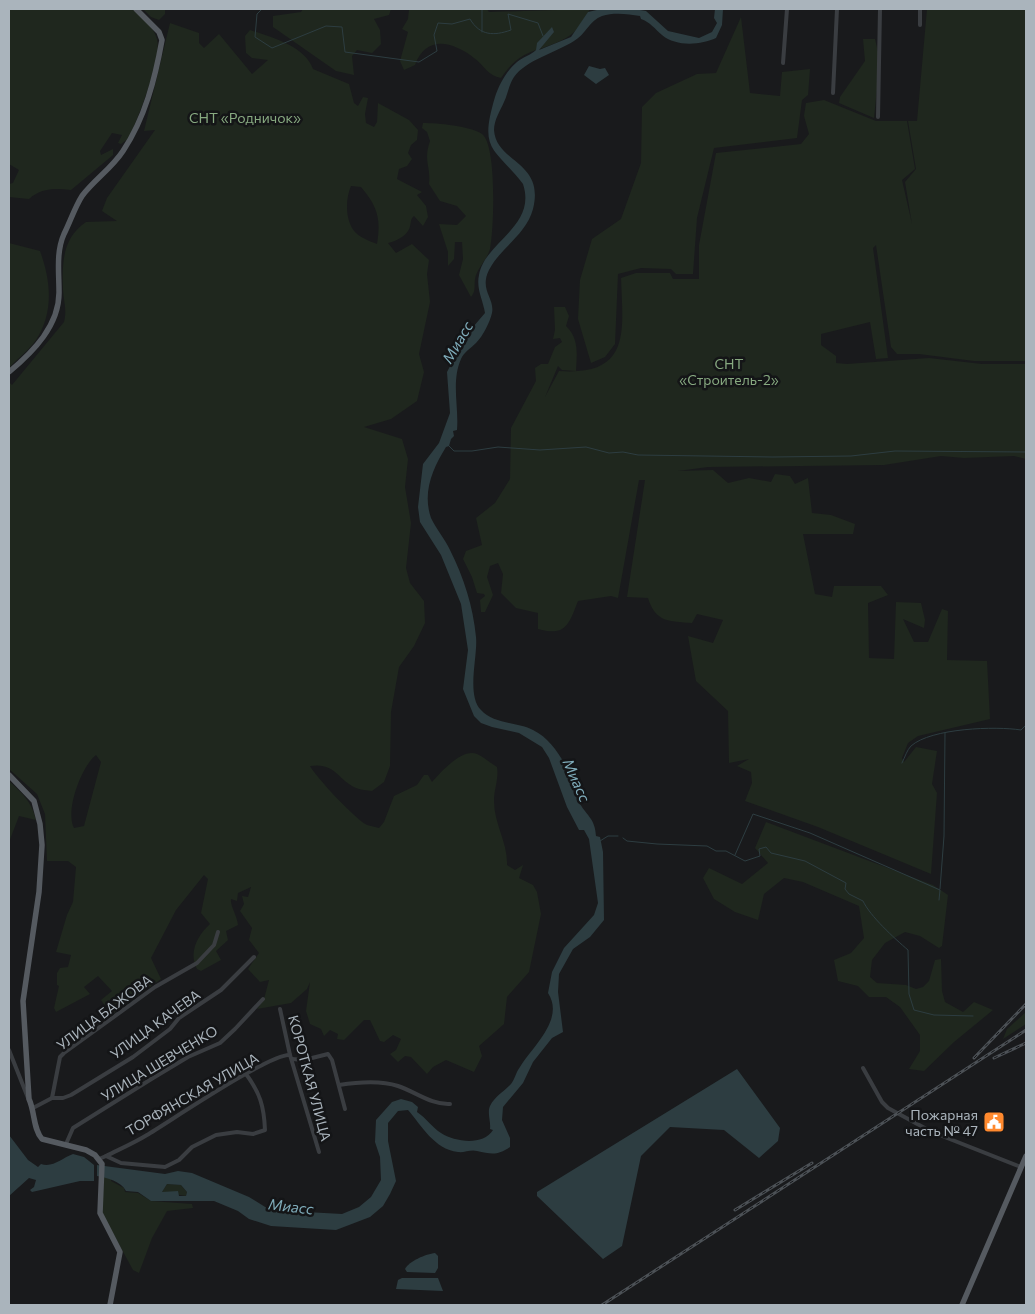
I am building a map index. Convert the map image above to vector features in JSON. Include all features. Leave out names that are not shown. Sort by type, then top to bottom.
[{"type":"main road","points":[[9,372],[32,351],[51,324],[58,306],[59,254],[63,237],[82,197],[122,152],[142,115],[152,85],[162,40],[159,32],[136,9]]},
{"type":"main road","points":[[9,775],[34,802],[40,824],[42,860],[23,1002],[29,1100],[34,1108],[37,1129],[42,1139],[86,1150],[101,1161],[100,1212],[120,1252],[110,1305]]},
{"type":"main road","points":[[962,1305],[1026,1156]]},
{"type":"street","points":[[783,62],[787,9]]},
{"type":"street","points":[[833,93],[837,9]]},
{"type":"street","points":[[878,117],[880,9]]},
{"type":"street","points":[[920,9],[920,24]]},
{"type":"street","name":"УЛИЦА БАЖОВА","points":[[52,1098],[60,1057],[64,1053],[155,987],[197,963],[214,945],[218,932]]},
{"type":"street","name":"УЛИЦА КАЧЕВА","points":[[34,1108],[52,1098],[63,1098],[71,1095],[133,1057],[170,1029],[179,1018],[221,990],[254,957]]},
{"type":"street","name":"УЛИЦА ШЕВЧЕНКО","points":[[66,1144],[73,1128],[160,1074],[220,1042],[235,1030],[263,999]]},
{"type":"street","name":"КОРОТКАЯ УЛИЦА","points":[[280,1009],[291,1057],[319,1152]]},
{"type":"street","points":[[9,1050],[29,1100]]},
{"type":"street","name":"ТОРФЯНСКАЯ УЛИЦА","points":[[101,1161],[106,1156],[145,1136],[246,1074],[277,1058],[291,1057],[304,1060],[328,1054],[339,1085]]},
{"type":"street","points":[[863,1068],[882,1102],[888,1108],[932,1132],[1022,1167]]},
{"type":"street","points":[[106,1156],[121,1163],[165,1167],[179,1160],[192,1146],[216,1135],[226,1132],[253,1134],[265,1130],[265,1113],[258,1090],[246,1074]]},
{"type":"street","points":[[345,1110],[339,1085],[379,1082],[398,1086],[439,1104],[450,1104]]},
{"type":"green space","points":[[9,9],[133,9],[144,19],[157,39],[158,48],[153,73],[129,138],[121,144],[118,143],[122,135],[112,133],[100,151],[101,155],[113,149],[113,155],[71,190],[48,190],[38,193],[29,199],[9,197],[9,184],[13,183],[19,170],[9,164]]},
{"type":"green space","points":[[143,9],[165,9],[165,14],[159,20],[151,17]]},
{"type":"green space","points":[[303,9],[391,9],[389,15],[374,19],[380,30],[381,44],[372,53],[357,50],[352,56],[354,75],[336,71],[273,27],[273,16],[301,12]]},
{"type":"green space","points":[[409,9],[487,9],[489,12],[589,9],[589,11],[570,36],[516,60],[501,78],[489,73],[466,52],[449,45],[440,44],[426,49],[420,55],[415,65],[404,70],[400,61],[408,32],[402,29],[408,19]]},
{"type":"green space","name":"СНТ «Строитель-2»","points":[[927,9],[1026,9],[1026,361],[974,361],[919,354],[897,354],[891,347],[876,245],[873,248],[888,358],[876,359],[870,322],[821,334],[821,345],[836,356],[836,363],[847,364],[929,358],[982,364],[1026,364],[1026,459],[1014,456],[964,458],[941,456],[884,465],[708,467],[678,471],[713,470],[728,483],[749,478],[771,482],[775,474],[790,476],[795,484],[808,478],[812,513],[831,515],[855,524],[853,534],[803,534],[815,594],[832,597],[834,586],[881,586],[888,595],[868,603],[869,658],[894,659],[896,602],[921,603],[925,620],[924,628],[903,619],[914,642],[928,642],[942,609],[948,611],[947,660],[987,661],[990,719],[918,736],[908,743],[902,758],[904,762],[916,747],[937,751],[932,784],[937,793],[931,874],[818,827],[745,801],[752,783],[751,772],[737,766],[749,759],[729,763],[728,711],[696,681],[688,636],[713,643],[723,620],[697,614],[692,623],[670,621],[655,612],[648,598],[627,597],[645,480],[639,480],[618,598],[611,596],[578,601],[569,622],[561,630],[547,631],[538,629],[538,613],[516,608],[501,593],[503,574],[498,563],[490,566],[487,577],[493,595],[485,612],[481,612],[480,600],[485,596],[484,594],[477,593],[463,559],[466,551],[482,545],[476,518],[495,503],[510,479],[511,428],[536,381],[535,368],[541,364],[548,364],[555,347],[562,342],[560,338],[553,339],[555,330],[554,307],[565,307],[569,316],[566,326],[575,341],[577,352],[576,371],[599,366],[611,358],[618,347],[622,316],[621,278],[636,273],[670,273],[673,279],[699,279],[699,245],[716,153],[801,144],[809,134],[804,116],[806,103],[824,100],[876,121],[907,121],[915,169],[902,180],[912,224],[905,182],[916,169],[908,121],[917,121]],"holes":[[[558,366],[562,370],[573,371],[559,371],[545,397]]]},
{"type":"green space","points":[[741,17],[750,93],[780,96],[782,72],[810,69],[808,95],[802,100],[797,138],[714,148],[697,218],[693,274],[676,274],[671,269],[641,268],[618,274],[615,344],[605,357],[591,363],[578,319],[580,280],[592,239],[621,219],[641,163],[642,107],[656,93],[697,74],[716,73]]},
{"type":"green space","name":"СНТ «Родничок»","points":[[170,23],[199,33],[199,43],[204,48],[219,34],[252,74],[268,60],[252,58],[246,53],[245,36],[250,30],[277,39],[303,54],[313,69],[349,84],[354,103],[358,106],[363,97],[368,98],[365,114],[366,123],[374,127],[377,122],[378,103],[409,120],[418,130],[417,140],[411,145],[408,153],[412,159],[407,166],[399,169],[397,179],[422,192],[417,195],[426,206],[428,217],[423,226],[414,216],[406,233],[388,243],[396,253],[412,244],[429,260],[427,274],[430,302],[419,354],[424,372],[417,401],[391,419],[364,427],[402,439],[408,459],[405,487],[411,523],[406,568],[410,583],[424,601],[425,623],[414,646],[399,667],[391,712],[390,766],[384,782],[372,791],[360,789],[325,766],[310,766],[345,807],[367,825],[379,828],[384,822],[394,796],[417,785],[424,775],[428,775],[432,782],[452,762],[465,754],[471,753],[480,755],[497,767],[494,797],[495,809],[507,857],[507,865],[515,870],[523,865],[519,878],[533,885],[537,892],[541,914],[529,972],[507,997],[504,1024],[479,1046],[482,1056],[474,1072],[446,1060],[433,1067],[427,1074],[411,1057],[405,1056],[398,1062],[390,1054],[396,1050],[401,1039],[393,1035],[384,1042],[380,1041],[370,1020],[364,1020],[344,1040],[337,1039],[338,1034],[330,1030],[324,1036],[321,1029],[310,1024],[306,1011],[310,982],[307,989],[291,1003],[257,1009],[264,999],[269,980],[260,982],[248,969],[259,953],[249,940],[252,928],[240,911],[244,904],[242,896],[248,897],[251,887],[238,893],[237,901],[231,899],[238,925],[226,931],[228,940],[216,951],[221,960],[201,971],[197,969],[194,963],[194,950],[198,939],[210,924],[201,913],[208,879],[204,875],[176,910],[151,958],[161,979],[111,1015],[101,1000],[112,991],[98,976],[84,987],[90,994],[56,1012],[54,1008],[59,986],[57,985],[57,973],[60,968],[68,967],[71,955],[56,952],[73,902],[76,867],[68,861],[47,861],[45,814],[37,794],[9,769],[9,382],[12,385],[64,322],[63,271],[68,244],[78,228],[86,222],[117,221],[102,211],[107,198],[155,130],[144,131]],"holes":[[[351,186],[361,187],[375,207],[379,227],[377,244],[358,235],[352,228],[347,211]],[[96,755],[101,762],[84,826],[74,828],[72,811],[76,790],[85,769]]]},
{"type":"green space","points":[[863,39],[875,39],[880,60],[874,118],[839,103],[840,97],[865,61]]},
{"type":"green space","points":[[423,123],[445,124],[470,129],[482,134],[487,141],[493,188],[490,249],[476,275],[474,291],[471,297],[459,275],[463,259],[462,242],[455,242],[454,259],[448,266],[448,252],[439,224],[457,225],[466,216],[457,206],[440,201],[429,184],[427,154],[430,141],[427,132],[422,128]]},
{"type":"green space","points":[[9,243],[40,251],[47,274],[49,296],[46,318],[36,340],[9,368]]},
{"type":"green space","points":[[9,781],[29,803],[36,820],[19,816],[9,842]]},
{"type":"green space","points":[[766,822],[933,885],[948,895],[942,946],[939,948],[920,936],[905,932],[885,943],[872,960],[870,977],[877,983],[906,985],[916,989],[923,987],[929,981],[935,960],[941,959],[942,991],[945,1002],[963,1012],[974,1002],[993,1010],[954,1042],[924,1071],[909,1069],[920,1051],[920,1035],[900,1007],[886,997],[869,997],[858,986],[838,981],[834,960],[851,953],[864,938],[859,906],[803,882],[784,878],[764,894],[758,920],[735,912],[714,899],[703,878],[709,868],[742,884],[768,863],[755,848]]},
{"type":"green space","points":[[1026,1012],[1026,1024],[1003,1039],[1007,1029]]},
{"type":"green space","points":[[104,1177],[111,1179],[111,1181],[124,1188],[125,1192],[138,1193],[151,1201],[192,1204],[193,1208],[167,1211],[152,1238],[139,1273],[133,1270],[102,1213]]},
{"type":"green space","points":[[167,1184],[181,1185],[187,1192],[186,1196],[162,1192]]},
{"type":"shaded area","name":"Миасс","points":[[601,9],[646,11],[668,31],[699,38],[712,32],[717,23],[714,18],[715,9],[723,9],[722,25],[716,38],[689,44],[674,42],[668,39],[641,19],[640,16],[616,14],[602,16],[594,21],[578,38],[526,66],[512,80],[496,119],[494,130],[497,141],[503,150],[519,164],[532,181],[535,193],[533,209],[525,226],[500,254],[486,277],[486,288],[492,313],[481,337],[461,359],[456,376],[457,430],[453,431],[454,436],[449,446],[446,447],[441,455],[433,472],[428,490],[431,518],[455,561],[470,603],[476,637],[473,685],[477,703],[486,715],[527,727],[540,734],[553,746],[576,782],[579,802],[593,822],[596,836],[600,837],[603,852],[604,920],[590,937],[573,949],[559,974],[558,992],[563,1032],[552,1038],[533,1062],[523,1083],[503,1107],[502,1120],[510,1138],[510,1147],[501,1152],[460,1152],[450,1150],[435,1142],[408,1110],[398,1111],[388,1123],[388,1141],[396,1181],[383,1206],[370,1217],[336,1230],[271,1226],[249,1219],[238,1211],[214,1201],[151,1201],[138,1192],[126,1191],[113,1180],[97,1176],[97,1165],[165,1174],[178,1171],[192,1173],[249,1197],[270,1210],[342,1214],[359,1207],[371,1197],[381,1180],[380,1157],[375,1142],[376,1120],[392,1102],[401,1099],[412,1102],[418,1107],[417,1112],[435,1128],[454,1139],[468,1141],[488,1135],[493,1130],[490,1129],[490,1106],[514,1080],[519,1069],[550,1022],[553,1013],[548,993],[552,972],[564,948],[594,915],[598,903],[589,839],[584,830],[579,830],[567,807],[549,758],[542,747],[519,733],[481,723],[474,716],[463,689],[468,650],[461,604],[441,555],[420,522],[418,507],[423,464],[439,443],[450,413],[447,372],[467,334],[485,313],[478,280],[483,263],[490,252],[517,223],[523,212],[525,199],[523,184],[497,154],[489,138],[488,128],[495,97],[509,70],[519,60],[536,50],[537,43],[552,27],[554,32],[539,50],[571,37],[588,12]],"holes":[[[167,1184],[181,1185],[187,1192],[186,1196],[179,1196],[178,1191],[162,1192]]]},
{"type":"shaded area","points":[[589,66],[600,69],[605,68],[609,75],[596,84],[584,75]]},
{"type":"shaded area","points":[[737,1069],[780,1128],[778,1141],[759,1158],[724,1130],[670,1127],[641,1156],[622,1246],[603,1259],[537,1196],[537,1192]]},
{"type":"shaded area","points":[[9,1135],[28,1160],[38,1167],[41,1164],[53,1164],[73,1154],[84,1157],[94,1165],[94,1181],[80,1181],[32,1192],[30,1190],[34,1187],[36,1180],[29,1178],[9,1196]]},
{"type":"shaded area","points":[[435,1253],[438,1256],[438,1268],[435,1273],[407,1272],[405,1269],[418,1258]]},
{"type":"shaded area","points":[[402,1278],[438,1278],[443,1291],[396,1289],[398,1280]]},
{"type":"waterway","points":[[262,9],[257,14],[255,37],[272,48],[326,26],[342,27],[345,52],[419,62],[437,51],[434,35],[438,23],[452,24],[470,19],[478,29],[493,34],[511,30],[508,14],[538,23],[543,36]]},
{"type":"waterway","points":[[482,9],[482,32]]},
{"type":"waterway","points":[[449,446],[454,451],[472,451],[498,447],[540,450],[586,447],[609,453],[623,452],[638,455],[773,457],[851,456],[895,451],[1026,452]]},
{"type":"waterway","points":[[902,763],[911,746],[933,735],[964,730],[996,728],[1021,730],[1025,726]]},
{"type":"waterway","points":[[940,889],[944,836],[945,733]]},
{"type":"waterway","points":[[735,855],[753,814],[810,833],[940,890],[939,900]]},
{"type":"waterway","points":[[600,841],[608,836],[618,836]]},
{"type":"waterway","points":[[623,838],[627,841],[657,844],[707,846],[716,851],[726,851],[745,861],[760,856],[759,849],[766,847],[771,853],[805,861],[846,883],[845,889],[849,894],[863,901],[877,920],[908,950],[909,994],[914,1010],[934,1015],[973,1016]]},
{"type":"railway","points":[[974,1058],[1026,1004]]},
{"type":"railway","points":[[602,1305],[1026,1030]]},
{"type":"railway","points":[[994,1058],[1026,1043]]},
{"type":"railway","points":[[735,1210],[812,1163]]},
{"type":"place","name":"Пожарная часть № 47","points":[[994,1122]]}]
